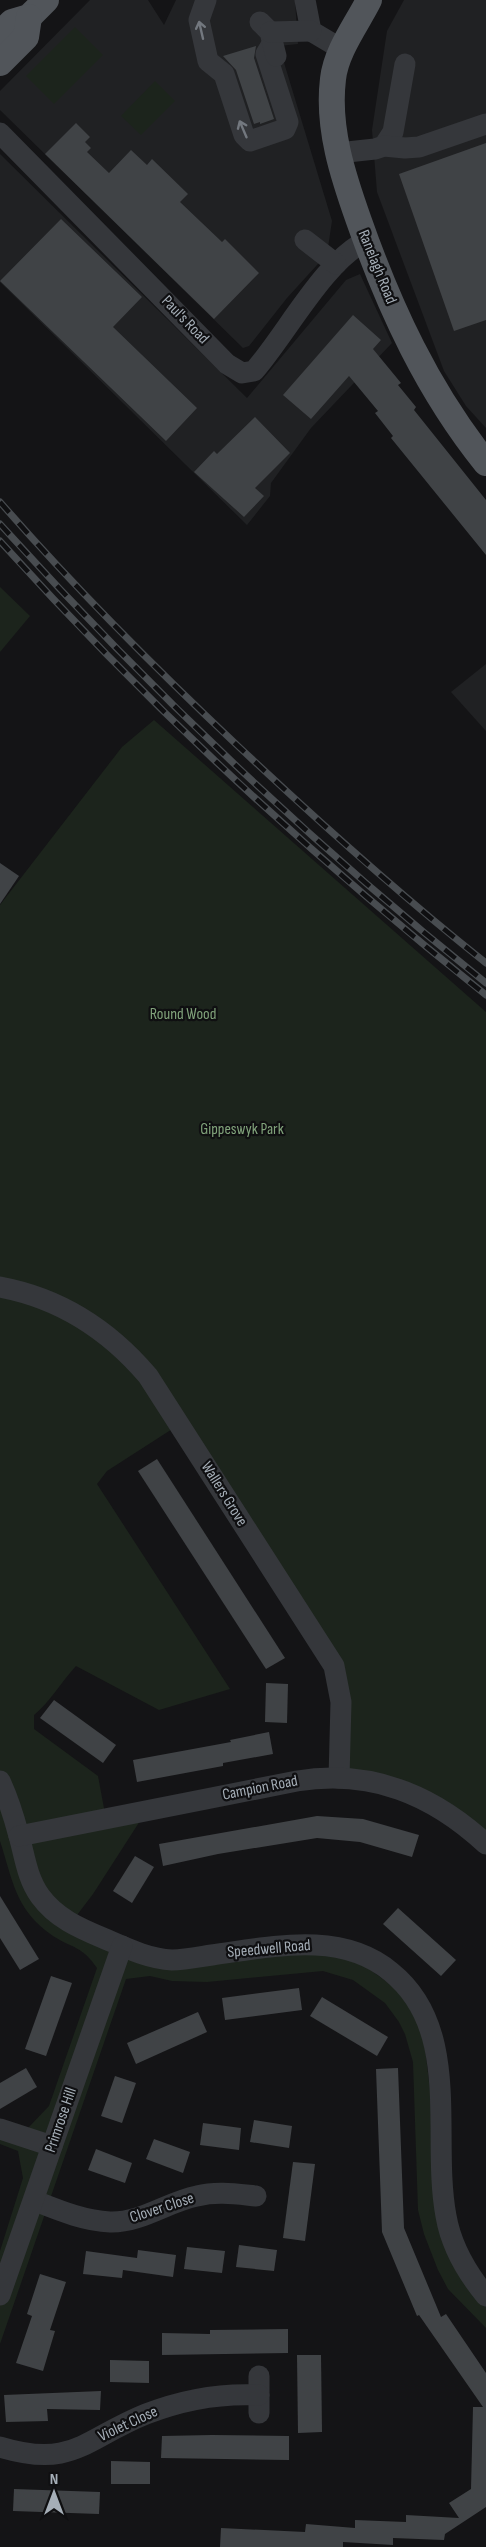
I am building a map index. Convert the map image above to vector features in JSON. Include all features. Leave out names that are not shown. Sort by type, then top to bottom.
[{"type":"main road","name":"Ranelagh Road","points":[[369,0],[336,65],[332,88],[333,128],[338,153],[366,241],[420,366],[450,414],[486,463]]},
{"type":"main road","points":[[0,34],[12,22],[37,9]]},
{"type":"main road","points":[[0,63],[26,37],[37,9]]},
{"type":"street","points":[[206,0],[199,20],[208,61],[224,74],[244,135],[250,141],[285,129],[288,122],[266,54],[267,33]]},
{"type":"street","points":[[304,0],[310,31]]},
{"type":"street","points":[[267,33],[310,31],[343,50]]},
{"type":"street","points":[[267,33],[296,119],[296,132],[289,141]]},
{"type":"street","points":[[384,146],[391,136],[402,105],[405,64]]},
{"type":"street","points":[[338,153],[384,146],[419,147],[486,124]]},
{"type":"street","name":"Paul's Road","points":[[0,133],[236,371],[249,373],[254,370],[336,264],[357,245],[366,241]]},
{"type":"street","points":[[305,240],[336,264]]},
{"type":"street","name":"Wallers Grove","points":[[0,1287],[52,1302],[84,1320],[115,1341],[148,1376],[334,1666],[341,1702],[339,1778]]},
{"type":"street","name":"Campion Road","points":[[19,1836],[297,1781],[339,1778],[394,1788],[434,1803],[462,1822],[486,1844]]},
{"type":"street","name":"Speedwell Road","points":[[0,1780],[19,1836],[29,1876],[40,1896],[71,1923],[122,1946],[148,1955],[174,1960],[291,1945],[322,1945],[354,1951],[371,1958],[400,1980],[420,2006],[434,2041],[438,2064],[443,2199],[448,2228],[467,2269],[486,2296]]},
{"type":"street","name":"Primrose Hill","points":[[0,2295],[35,2201],[122,1946]]},
{"type":"street","points":[[0,2129],[52,2146]]},
{"type":"street","name":"Clover Close","points":[[35,2201],[82,2217],[111,2222],[139,2218],[196,2196],[218,2193],[256,2196]]},
{"type":"street","name":"Violet Close","points":[[0,2447],[31,2456],[60,2455],[166,2407],[203,2399],[259,2395]]},
{"type":"shaded area","points":[[90,0],[148,0],[164,25],[176,0],[295,0],[298,44],[279,46],[332,221],[327,254],[287,298],[249,346],[243,348],[0,110],[0,91]]},
{"type":"shaded area","points":[[404,0],[486,0],[486,428],[466,406],[444,371],[377,192],[372,130],[387,31]]},
{"type":"shaded area","points":[[0,154],[247,398],[346,280],[360,274],[392,343],[311,428],[271,483],[270,496],[247,525],[0,282]]},
{"type":"shaded area","points":[[486,664],[486,731],[451,692]]},
{"type":"green space","points":[[75,27],[103,55],[54,104],[26,76]]},
{"type":"green space","points":[[155,81],[175,101],[141,135],[121,116]]},
{"type":"green space","points":[[0,587],[30,616],[0,652]]},
{"type":"green space","name":"Gippeswyk Park","points":[[154,720],[486,1012],[486,1844],[462,1822],[339,1778],[340,1689],[180,1424],[107,1471],[97,1484],[230,1689],[159,1710],[76,1666],[34,1715],[34,1729],[98,1776],[106,1819],[140,1821],[93,1894],[71,1923],[148,1955],[340,1948],[420,2006],[443,2199],[486,2296],[486,2328],[448,2289],[424,2234],[418,2210],[413,2062],[405,2034],[385,2003],[353,1980],[323,1971],[207,1982],[172,1981],[150,1976],[126,1979],[0,2344],[0,2251],[23,2178],[18,2151],[0,2144],[0,2129],[28,2128],[49,2106],[97,1968],[82,1952],[53,1936],[31,1916],[12,1882],[0,1841],[0,905],[122,747]]},
{"type":"building","points":[[256,46],[254,58],[274,119],[260,124],[260,122],[254,124],[236,70],[223,56]]},
{"type":"building","points":[[76,123],[90,137],[85,142],[91,148],[87,152],[109,173],[131,150],[147,165],[152,159],[188,194],[180,202],[222,242],[225,239],[259,273],[214,319],[45,154]]},
{"type":"building","points":[[486,143],[486,320],[454,331],[399,174]]},
{"type":"building","points":[[61,219],[142,297],[113,327],[197,408],[166,441],[0,281]]},
{"type":"building","points":[[353,315],[381,340],[373,349],[401,383],[398,385],[416,407],[414,410],[486,500],[486,555],[391,438],[393,436],[375,413],[378,411],[349,376],[311,419],[283,395]]},
{"type":"building","points":[[255,417],[290,453],[255,488],[264,496],[244,517],[194,472],[214,451],[217,454]]},
{"type":"building","points":[[0,863],[19,876],[0,904]]},
{"type":"building","points":[[157,1459],[285,1658],[266,1669],[138,1471]]},
{"type":"building","points":[[266,1683],[288,1684],[287,1723],[265,1722]]},
{"type":"building","points":[[54,1700],[116,1745],[103,1763],[40,1718]]},
{"type":"building","points":[[269,1732],[273,1754],[137,1782],[133,1760],[231,1742],[230,1740]]},
{"type":"building","points":[[317,1816],[363,1819],[419,1835],[412,1857],[360,1842],[317,1838],[218,1854],[163,1866],[159,1844]]},
{"type":"building","points":[[135,1856],[154,1867],[132,1903],[113,1891]]},
{"type":"building","points":[[0,1896],[39,1959],[20,1970],[0,1938]]},
{"type":"building","points":[[398,1908],[456,1960],[441,1976],[383,1924]]},
{"type":"building","points":[[51,1976],[72,1983],[46,2056],[25,2049]]},
{"type":"building","points":[[299,1988],[302,2010],[225,2020],[222,1998]]},
{"type":"building","points":[[322,1997],[388,2037],[377,2056],[310,2016]]},
{"type":"building","points":[[198,2012],[207,2032],[136,2064],[127,2043]]},
{"type":"building","points":[[26,2068],[37,2087],[0,2109],[0,2083]]},
{"type":"building","points":[[398,2068],[404,2228],[441,2317],[446,2314],[486,2373],[486,2507],[445,2534],[444,2540],[393,2538],[393,2545],[343,2542],[343,2547],[220,2547],[221,2528],[305,2532],[306,2524],[355,2528],[355,2520],[406,2522],[406,2515],[459,2518],[449,2503],[471,2489],[473,2407],[483,2407],[419,2315],[417,2316],[382,2232],[376,2069]]},
{"type":"building","points":[[115,2076],[136,2083],[122,2123],[101,2116]]},
{"type":"building","points":[[254,2120],[292,2126],[289,2148],[250,2142]]},
{"type":"building","points":[[203,2123],[241,2128],[239,2150],[200,2145]]},
{"type":"building","points":[[154,2139],[190,2152],[183,2173],[146,2159]]},
{"type":"building","points":[[96,2149],[132,2163],[125,2183],[88,2170]]},
{"type":"building","points":[[293,2162],[315,2164],[305,2241],[283,2238]]},
{"type":"building","points":[[239,2245],[277,2250],[274,2271],[236,2267]]},
{"type":"building","points":[[187,2247],[225,2251],[222,2273],[184,2269]]},
{"type":"building","points":[[138,2250],[176,2255],[173,2277],[123,2270],[122,2278],[83,2274],[86,2251],[137,2258]]},
{"type":"building","points":[[40,2274],[66,2282],[50,2330],[55,2331],[43,2371],[16,2363],[32,2316],[27,2314]]},
{"type":"building","points":[[288,2329],[288,2353],[162,2355],[162,2333],[210,2334],[210,2330]]},
{"type":"building","points":[[297,2355],[321,2355],[322,2432],[298,2433]]},
{"type":"building","points":[[110,2360],[149,2361],[149,2383],[110,2382]]},
{"type":"building","points":[[101,2391],[100,2410],[47,2409],[48,2421],[6,2422],[4,2395]]},
{"type":"building","points":[[162,2436],[289,2436],[289,2460],[161,2458]]},
{"type":"building","points":[[111,2461],[150,2462],[150,2484],[111,2484]]},
{"type":"building","points":[[14,2489],[100,2492],[99,2514],[13,2511]]},
{"type":"railway","points":[[0,502],[87,597],[208,718],[360,858],[486,963]]},
{"type":"railway","points":[[0,524],[114,646],[234,763],[358,876],[486,983]]},
{"type":"railway","points":[[0,541],[114,662],[234,778],[358,889],[486,995]]},
{"type":"park label","name":"Round Wood","points":[[183,1014]]}]
